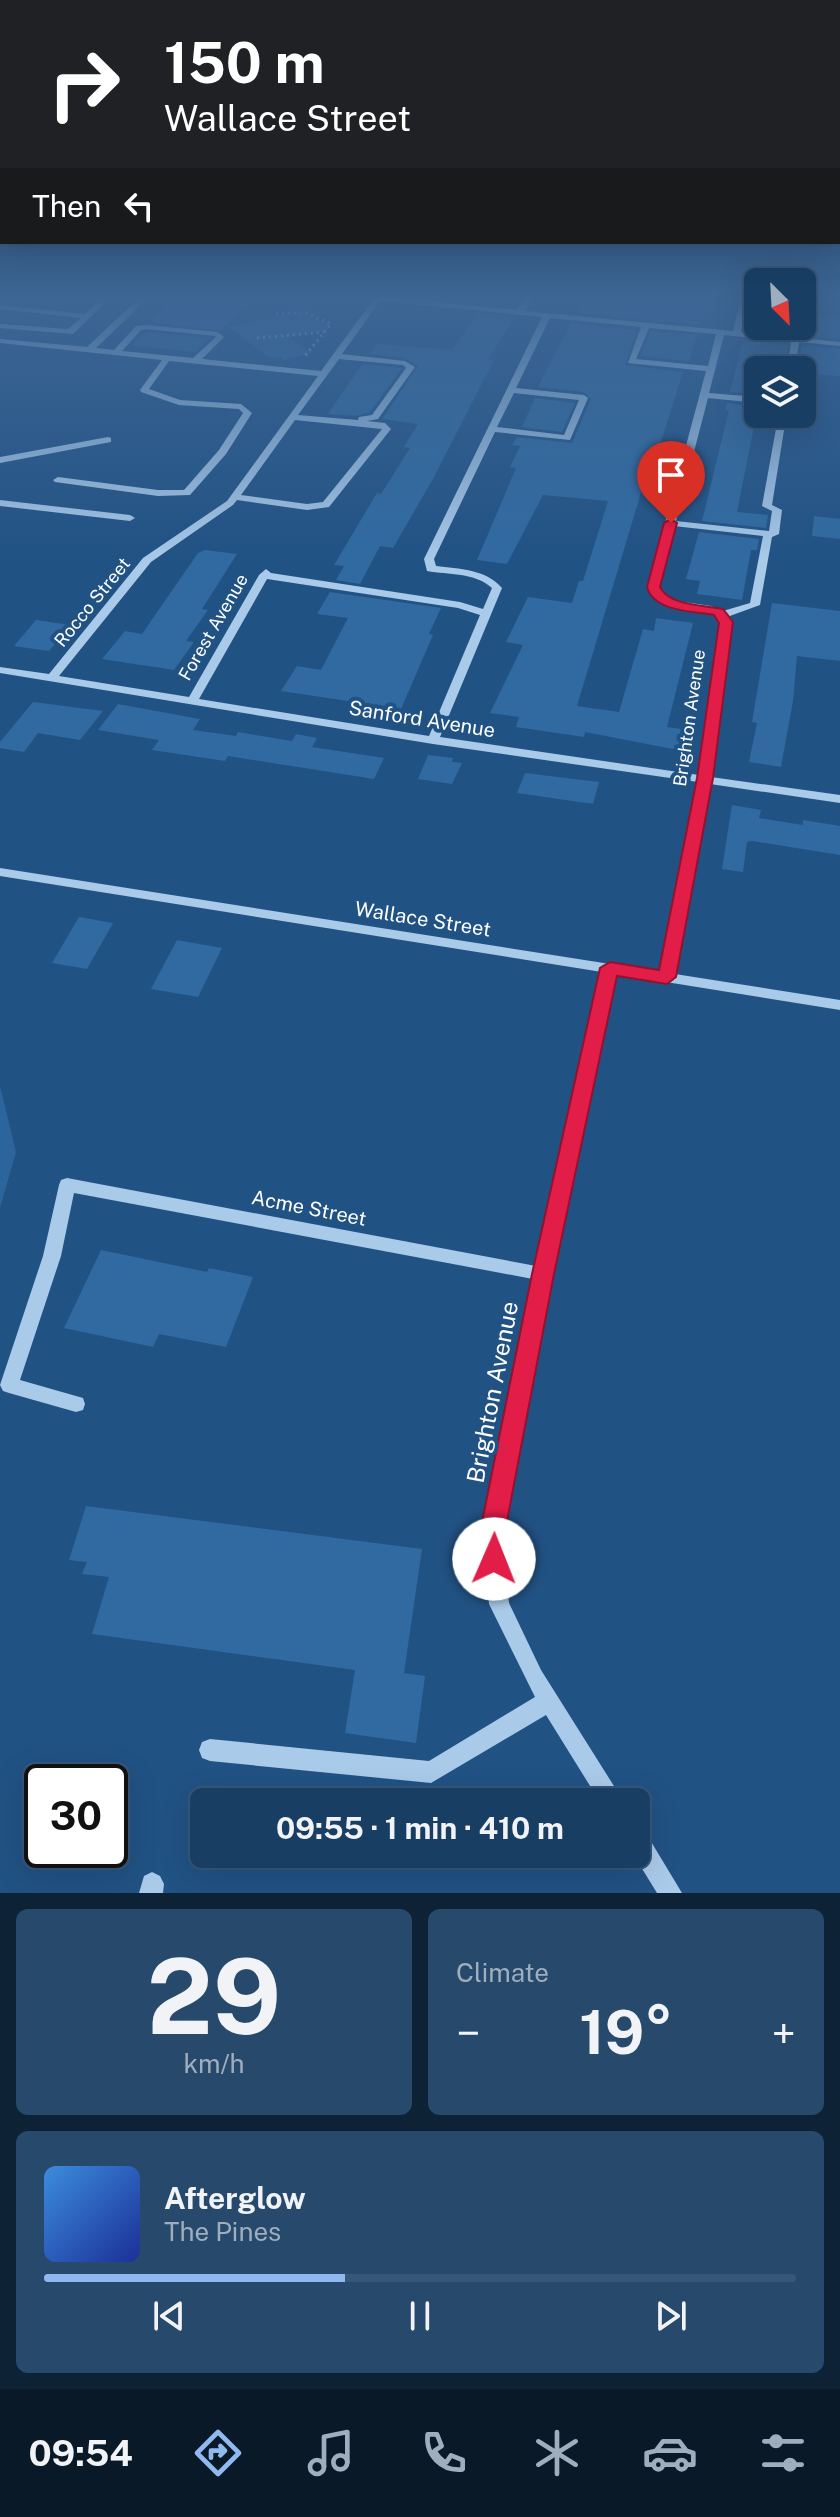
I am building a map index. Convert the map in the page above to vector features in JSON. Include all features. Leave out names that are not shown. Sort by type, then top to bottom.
[{"type":"street","points":[[58,480],[158,493],[191,491],[223,452],[248,413],[241,407],[179,402],[148,393],[144,385]]},
{"type":"street","name":"Rocco Street","points":[[52,678],[147,560],[235,497],[317,385]]},
{"type":"street","points":[[296,414],[370,419],[375,417],[398,385]]},
{"type":"street","points":[[433,740],[497,588],[493,581],[431,569],[429,565],[513,385]]},
{"type":"street","points":[[707,385],[653,587],[656,594],[665,602],[722,615],[755,605],[768,534]]},
{"type":"street","points":[[492,429],[567,438],[584,398],[511,390]]},
{"type":"street","points":[[704,395],[744,399]]},
{"type":"street","points":[[235,497],[307,507],[326,505],[387,429],[382,425],[296,414]]},
{"type":"street","points":[[671,523],[774,534],[777,510],[767,506],[780,428]]},
{"type":"street","points":[[0,460],[108,440]]},
{"type":"street","points":[[0,503],[130,518]]},
{"type":"street","name":"Forest Avenue","points":[[192,701],[265,573],[460,605],[487,614]]},
{"type":"street","name":"Brighton Avenue","points":[[667,977],[705,778],[726,622],[722,615]]},
{"type":"street","name":"Sanford Avenue","points":[[0,670],[433,740],[840,799]]},
{"type":"street","name":"Wallace Street","points":[[0,872],[840,1005]]},
{"type":"street","name":"Brighton Avenue","points":[[604,1788],[549,1701],[499,1604],[492,1537],[543,1274],[610,968]]},
{"type":"street","name":"Acme Street","points":[[76,1404],[9,1385],[52,1256],[67,1185],[543,1274]]},
{"type":"street","points":[[210,1750],[431,1772],[549,1701]]},
{"type":"street","points":[[650,1861],[670,1893]]},
{"type":"shaded area","points":[[0,1086],[16,1152],[0,1208]]},
{"type":"building","points":[[347,385],[389,385],[370,412],[356,416],[328,414]]},
{"type":"building","points":[[405,385],[481,385],[393,548],[380,546],[360,584],[336,580],[344,566],[334,565],[377,493],[381,494],[410,448],[404,447],[418,424],[382,419]]},
{"type":"building","points":[[679,385],[659,448],[656,448],[649,466],[577,706],[619,712],[643,629],[654,631],[656,618],[693,623],[667,727],[682,729],[678,750],[585,732],[584,737],[516,727],[519,717],[490,713],[523,645],[506,642],[528,597],[572,603],[579,581],[583,581],[608,501],[543,495],[507,564],[477,560],[516,468],[510,467],[520,446],[512,445],[517,437],[572,443],[591,399],[584,392],[538,387]]},
{"type":"building","points":[[732,385],[744,385],[744,393],[730,392]]},
{"type":"building","points":[[535,398],[575,403],[562,432],[522,427]]},
{"type":"building","points":[[727,403],[744,405],[744,428],[754,428],[737,512],[768,515],[766,528],[702,521],[729,410],[725,410]]},
{"type":"building","points":[[814,516],[840,519],[840,539],[812,536]]},
{"type":"building","points":[[699,532],[759,539],[757,550],[751,550],[742,600],[697,594],[700,581],[686,579]]},
{"type":"building","points":[[205,550],[237,554],[202,609],[208,610],[186,641],[194,642],[174,670],[102,659],[125,631],[142,634],[198,553]]},
{"type":"building","points":[[330,592],[441,608],[429,634],[433,635],[401,709],[281,691],[297,666],[321,670],[348,618],[317,614]]},
{"type":"building","points":[[772,603],[840,611],[840,661],[797,656],[793,701],[781,767],[749,762],[757,723],[752,722]]},
{"type":"building","points":[[36,620],[71,625],[49,651],[14,646]]},
{"type":"building","points":[[33,702],[103,711],[80,740],[38,733],[24,752],[0,748],[0,742]]},
{"type":"building","points":[[118,704],[200,719],[193,730],[236,736],[238,732],[292,741],[296,734],[317,738],[312,747],[384,758],[374,779],[228,756],[225,761],[152,750],[159,740],[98,730]]},
{"type":"building","points":[[428,755],[453,758],[452,762],[462,763],[452,784],[418,779]]},
{"type":"building","points":[[525,773],[599,782],[593,804],[517,793]]},
{"type":"building","points":[[732,805],[761,810],[759,818],[803,825],[803,820],[840,826],[840,855],[752,841],[747,842],[743,872],[722,869]]},
{"type":"building","points":[[79,917],[113,923],[87,969],[52,963]]},
{"type":"building","points":[[177,940],[222,948],[198,997],[151,989]]},
{"type":"building","points":[[101,1250],[207,1272],[209,1268],[253,1277],[226,1347],[159,1334],[153,1347],[64,1328]]},
{"type":"building","points":[[86,1506],[422,1549],[404,1673],[425,1676],[416,1743],[345,1733],[355,1670],[92,1634],[109,1577],[82,1574],[87,1562],[69,1560]]},
{"type":"route","points":[[494,1559],[492,1537],[543,1274],[610,968],[667,977],[705,778],[726,622],[718,612],[665,602],[656,594],[653,587],[671,523]]}]
